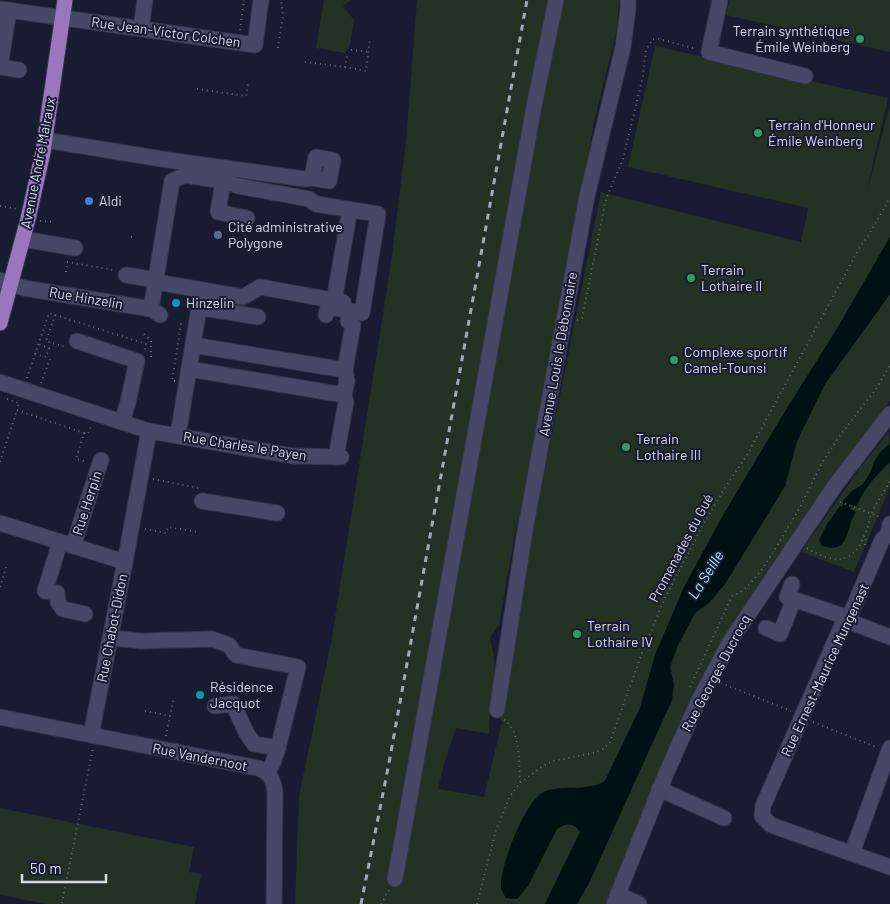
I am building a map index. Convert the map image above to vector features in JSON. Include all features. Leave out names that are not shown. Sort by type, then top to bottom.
[{"type":"main road","name":"Avenue André Malraux","points":[[0,323],[6,282],[23,239],[45,140],[65,0]]},
{"type":"street","points":[[141,28],[145,0]]},
{"type":"street","name":"Rue Jean-Victor Colchen","points":[[4,9],[255,44],[261,0]]},
{"type":"street","points":[[395,879],[534,106],[556,0]]},
{"type":"street","name":"Avenue Louis le Débonnaire","points":[[497,710],[525,531],[587,196],[623,47],[628,0]]},
{"type":"street","points":[[720,0],[709,52],[805,76]]},
{"type":"street","points":[[4,9],[0,67],[19,70]]},
{"type":"street","points":[[45,140],[196,164],[305,179],[312,178]]},
{"type":"street","points":[[156,281],[172,181],[185,175],[224,181],[238,186],[309,199],[316,204],[378,214],[362,313],[328,307],[326,315]]},
{"type":"street","points":[[224,181],[218,212],[247,218]]},
{"type":"street","points":[[333,300],[350,209]]},
{"type":"street","points":[[23,239],[75,248]]},
{"type":"street","points":[[122,273],[202,290],[243,296],[260,287],[364,305]]},
{"type":"street","name":"Rue Hinzelin","points":[[6,282],[24,288],[156,312],[156,281]]},
{"type":"street","points":[[178,435],[202,290]]},
{"type":"street","points":[[199,310],[208,309],[258,317]]},
{"type":"street","points":[[189,369],[344,395],[347,381],[344,370],[353,325],[348,321]]},
{"type":"street","points":[[77,341],[137,361],[122,422]]},
{"type":"street","points":[[193,345],[344,370]]},
{"type":"street","name":"Rue Charles le Payen","points":[[0,382],[149,430],[294,456],[339,457],[346,402],[344,395]]},
{"type":"street","name":"Rue Georges Ducrocq","points":[[616,899],[660,789],[697,704],[735,632],[836,484],[890,414]]},
{"type":"street","points":[[125,562],[149,430]]},
{"type":"street","name":"Rue Herpin","points":[[85,614],[64,609],[58,602],[64,595],[45,591],[67,544],[100,463]]},
{"type":"street","points":[[203,495],[277,513]]},
{"type":"street","name":"Rue Chabot-Didon","points":[[0,523],[125,562],[93,736]]},
{"type":"street","name":"Rue Ernest-Maurice Mungenast","points":[[852,853],[771,825],[762,816],[764,806],[802,717],[843,623],[849,620],[887,527]]},
{"type":"street","points":[[766,628],[780,634],[793,591],[849,620],[890,637]]},
{"type":"street","points":[[110,638],[141,641],[212,639],[229,645],[236,655],[298,667],[278,748],[273,763],[267,772]]},
{"type":"street","points":[[215,706],[233,704],[246,732],[254,744],[278,748]]},
{"type":"street","name":"Rue Vandernoot","points":[[0,717],[258,768],[267,772],[273,780],[275,791],[274,904]]},
{"type":"street","points":[[889,750],[852,853],[890,867]]},
{"type":"street","points":[[660,789],[724,818]]},
{"type":"street","points":[[616,899],[639,904]]},
{"type":"path","points":[[238,42],[244,0]]},
{"type":"path","points":[[278,48],[283,15],[281,0]]},
{"type":"path","points":[[306,62],[366,71],[370,38]]},
{"type":"path","points":[[564,320],[573,322],[582,318],[606,199],[623,159],[643,76],[646,50],[649,44],[653,39],[659,39],[709,52]]},
{"type":"path","points":[[351,50],[368,52]]},
{"type":"path","points":[[345,68],[347,56]]},
{"type":"path","points":[[197,89],[246,96],[248,83]]},
{"type":"path","name":"Promenades du Gué","points":[[477,904],[496,830],[510,796],[520,783],[543,766],[554,761],[593,753],[603,749],[610,742],[643,650],[678,573],[724,488],[747,454],[860,247],[890,198]]},
{"type":"path","points":[[0,206],[30,212]]},
{"type":"path","points":[[67,262],[122,273]]},
{"type":"path","points":[[54,315],[46,341],[70,348],[74,337],[77,338],[77,341]]},
{"type":"path","points":[[35,354],[46,357],[49,348],[38,344]]},
{"type":"path","points":[[35,380],[42,383],[50,359]]},
{"type":"path","points":[[0,462],[19,403],[2,398]]},
{"type":"path","points":[[16,410],[84,433],[76,459],[100,463]]},
{"type":"path","points":[[140,476],[203,495]]},
{"type":"path","points":[[796,542],[822,557],[835,560],[848,558],[856,551],[862,541],[871,514],[890,481]]},
{"type":"path","points":[[838,502],[871,514],[887,527]]},
{"type":"path","points":[[132,526],[166,533],[168,527],[197,532]]},
{"type":"path","points":[[0,587],[6,567]]},
{"type":"path","points":[[710,679],[798,714],[822,727],[889,750]]},
{"type":"path","points":[[164,749],[174,696]]},
{"type":"path","points":[[497,710],[497,716],[510,724],[514,730],[518,751],[520,783]]},
{"type":"path","points":[[145,711],[170,716]]},
{"type":"path","points":[[62,903],[93,736]]},
{"type":"path","points":[[381,904],[395,879]]},
{"type":"green space","points":[[324,0],[351,0],[343,6],[354,20],[350,45],[345,53],[316,48]]},
{"type":"green space","points":[[417,0],[619,0],[616,33],[594,122],[541,417],[514,538],[499,625],[490,638],[494,656],[497,709],[490,707],[489,734],[456,728],[438,789],[484,797],[502,722],[497,710],[501,711],[533,529],[601,192],[801,242],[808,208],[628,167],[655,46],[888,98],[866,195],[890,105],[890,237],[838,327],[722,517],[683,589],[656,655],[640,708],[545,904],[295,904],[299,796],[332,637],[391,263],[406,141]]},
{"type":"green space","name":"Terrain synthétique Émile Weinberg","points":[[730,0],[890,0],[890,52],[726,15]]},
{"type":"green space","points":[[890,294],[890,401],[831,477],[716,649],[646,801],[607,904],[577,904],[590,881],[674,685],[670,667],[678,645],[695,613],[709,603],[725,584],[785,486],[797,441],[825,384]]},
{"type":"green space","points":[[889,432],[890,487],[854,572],[801,552],[860,468]]},
{"type":"green space","points":[[0,808],[194,847],[189,872],[201,874],[195,904],[46,904],[0,895]]},
{"type":"water","name":"La Seille","points":[[890,237],[890,294],[825,384],[797,441],[785,486],[725,584],[709,603],[695,613],[678,645],[670,667],[674,685],[672,700],[590,881],[577,904],[545,904],[580,832],[575,826],[569,824],[557,829],[528,886],[517,899],[506,898],[501,888],[501,879],[508,852],[521,823],[535,799],[549,790],[589,787],[605,781],[640,708],[655,655],[683,589],[722,517],[838,327]]},
{"type":"water","points":[[890,445],[890,462],[871,482],[857,506],[851,505],[850,509],[856,512],[843,543],[838,547],[831,548],[822,546],[819,540],[827,524],[840,506],[843,506],[843,501],[852,491],[863,484],[880,452]]},
{"type":"railway","points":[[361,904],[389,763],[527,0]]},
{"type":"place","name":"Terrain synthétique Émile Weinberg","points":[[860,39]]},
{"type":"place","name":"Terrain d'Honneur Émile Weinberg","points":[[758,133]]},
{"type":"place","name":"Aldi","points":[[89,201]]},
{"type":"place","name":"Cité administrative Polygone","points":[[218,235]]},
{"type":"place","name":"Terrain Lothaire II","points":[[691,278]]},
{"type":"place","name":"Hinzelin","points":[[176,303]]},
{"type":"place","name":"Complexe sportif Camel-Tounsi","points":[[674,360]]},
{"type":"place","name":"Terrain Lothaire III","points":[[626,447]]},
{"type":"place","name":"Terrain Lothaire IV","points":[[577,634]]},
{"type":"place","name":"Résidence Jacquot","points":[[200,695]]}]
